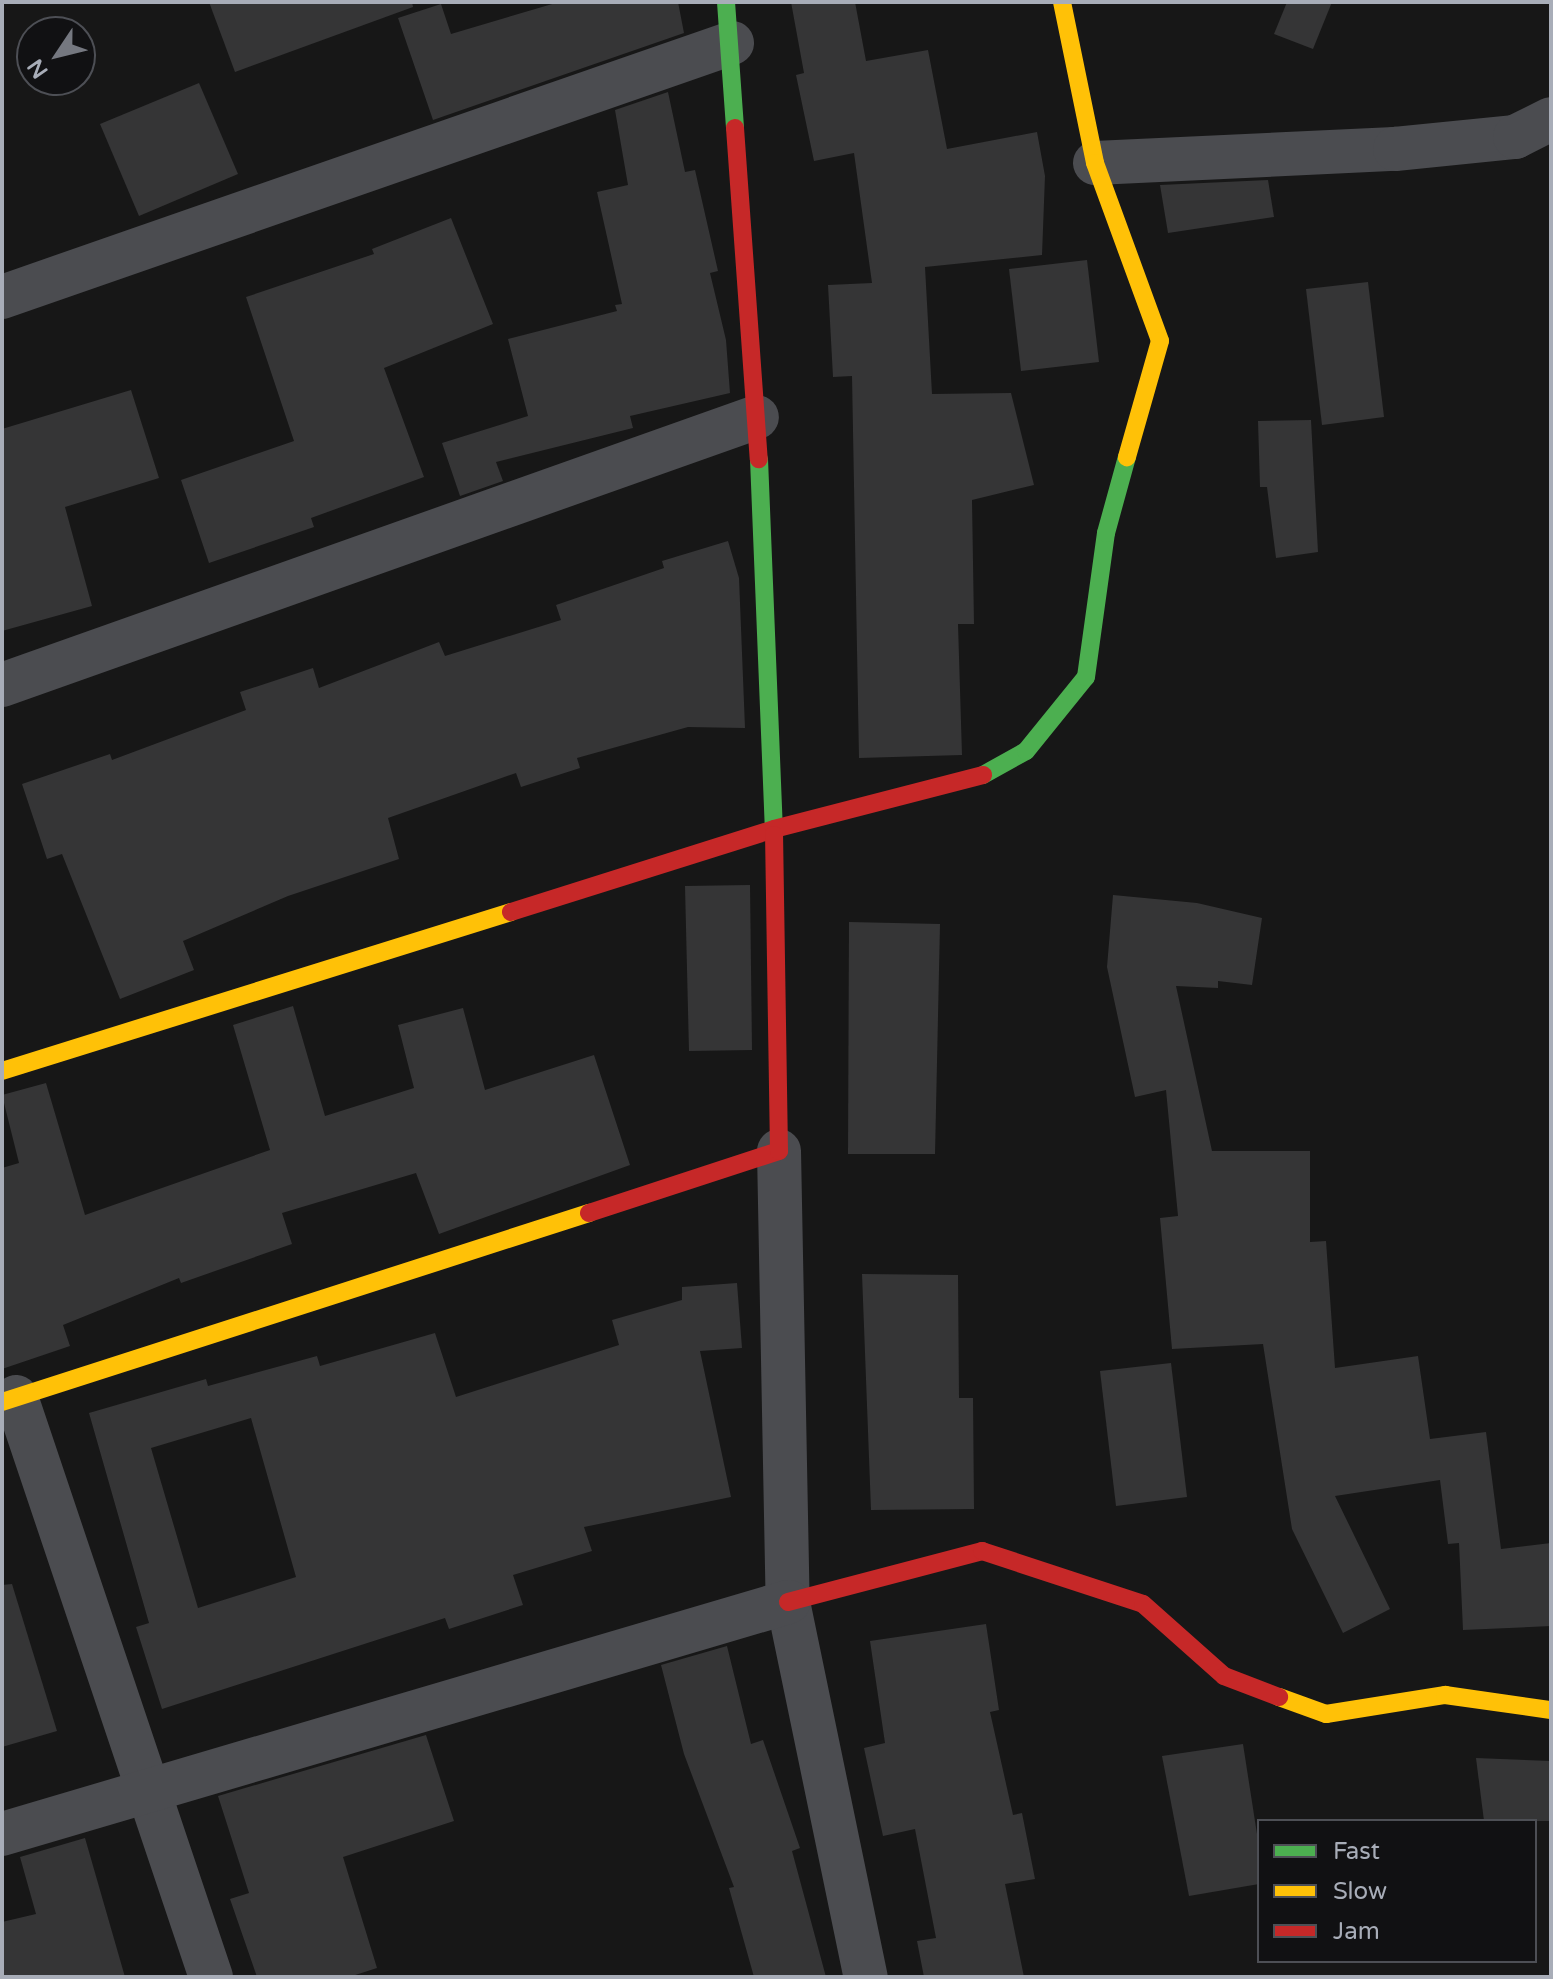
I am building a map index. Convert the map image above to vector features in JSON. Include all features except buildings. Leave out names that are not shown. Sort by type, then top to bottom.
[{"type":"street","points":[[2,1071],[774,829],[974,780],[1026,751],[1086,677],[1106,533],[1160,341],[1095,163],[1062,2]]},
{"type":"street","points":[[2,297],[729,23],[757,417],[774,829],[788,1602],[866,1977]]},
{"type":"street","points":[[1095,163],[1425,146],[1515,137],[1551,119]]},
{"type":"street","points":[[2,685],[757,417]]},
{"type":"street","points":[[211,1977],[149,1791],[9,1400],[779,1151]]},
{"type":"street","points":[[2,1834],[788,1602],[982,1551],[1143,1604],[1224,1676],[1326,1714],[1445,1695],[1551,1710]]},
{"type":"traffic: fast","points":[[726,2],[735,128]]},
{"type":"traffic: fast","points":[[983,775],[1026,751],[1086,677],[1106,533],[1127,457]]},
{"type":"traffic: fast","points":[[759,459],[774,835]]},
{"type":"traffic: slow","points":[[1062,2],[1095,163],[1160,341],[1127,457]]},
{"type":"traffic: slow","points":[[2,1071],[511,912]]},
{"type":"traffic: slow","points":[[2,1402],[589,1213]]},
{"type":"traffic: slow","points":[[1279,1697],[1326,1714],[1445,1695],[1551,1710]]},
{"type":"traffic: jam","points":[[735,128],[759,459]]},
{"type":"traffic: jam","points":[[511,912],[774,829],[983,775]]},
{"type":"traffic: jam","points":[[589,1213],[779,1151],[774,835]]},
{"type":"traffic: jam","points":[[788,1602],[982,1551],[1143,1604],[1224,1676],[1279,1697]]}]
